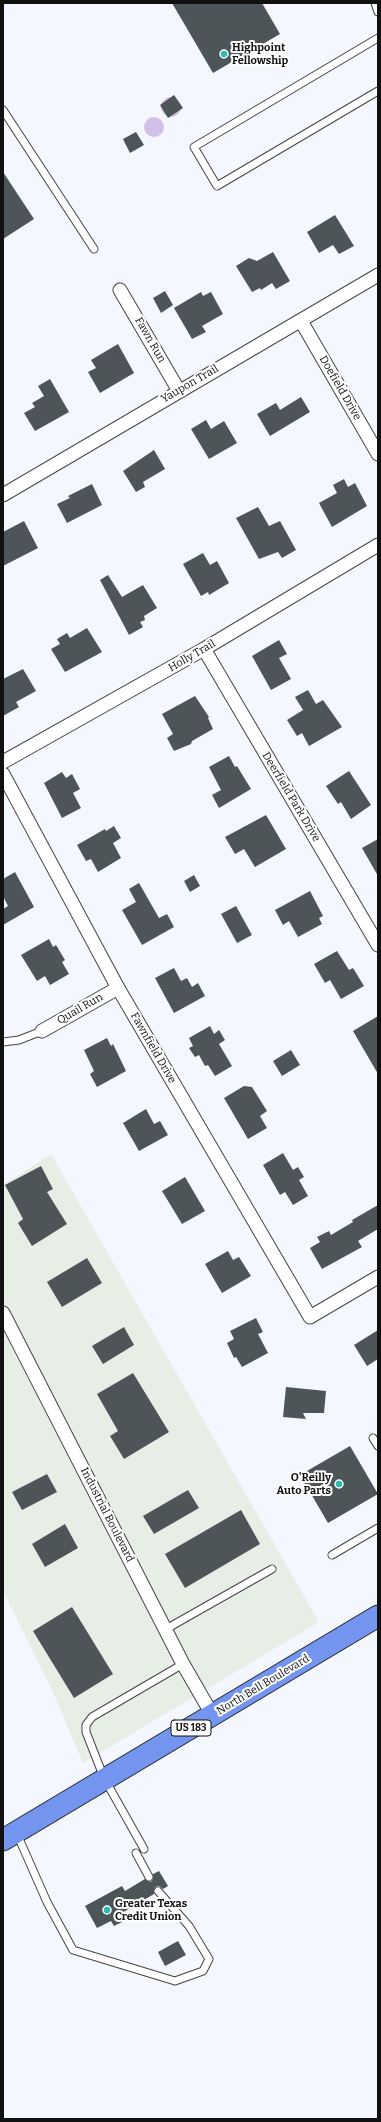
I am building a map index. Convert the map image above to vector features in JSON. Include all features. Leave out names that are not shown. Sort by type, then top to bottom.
[{"type":"main road","name":"North Bell Boulevard","points":[[6,1837],[104,1778],[213,1716],[378,1616]]},
{"type":"street","name":"Yaupon Trail","points":[[3,495],[179,391],[301,322],[378,275]]},
{"type":"street","name":"Fawn Run","points":[[120,290],[179,391]]},
{"type":"street","name":"Doefield Drive","points":[[301,322],[378,454]]},
{"type":"street","name":"Holly Trail","points":[[3,762],[204,649],[378,545]]},
{"type":"street","name":"Deerfield Park Drive","points":[[204,649],[378,945]]},
{"type":"street","name":"Fawnfield Drive","points":[[3,774],[118,988],[310,1317],[378,1277]]},
{"type":"street","name":"Quail Run","points":[[42,1031],[118,988]]},
{"type":"street","name":"Industrial Boulevard","points":[[3,1313],[183,1664],[213,1716]]},
{"type":"lane","points":[[375,3],[378,12]]},
{"type":"lane","points":[[378,38],[194,147],[217,186],[378,91]]},
{"type":"lane","points":[[3,110],[94,249]]},
{"type":"lane","points":[[3,1042],[19,1040],[42,1031]]},
{"type":"lane","points":[[373,1438],[378,1446]]},
{"type":"lane","points":[[332,1556],[378,1528]]},
{"type":"lane","points":[[166,1629],[272,1569]]},
{"type":"lane","points":[[144,1849],[104,1778],[86,1732],[86,1725],[92,1717],[183,1664]]},
{"type":"lane","points":[[6,1837],[47,1902],[73,1950],[175,1981],[203,1971],[209,1959],[189,1926],[158,1891]]},
{"type":"lane","points":[[136,1853],[149,1877]]},
{"type":"shaded area","points":[[171,97],[178,100],[181,107],[178,114],[171,117],[164,114],[161,107],[164,100]]},
{"type":"shaded area","points":[[150,117],[158,117],[164,123],[164,131],[158,137],[150,137],[144,131],[144,123]]},
{"type":"shaded area","points":[[51,1154],[319,1622],[83,1763],[52,1690],[3,1591],[3,1185]]},
{"type":"building","name":"Highpoint Fellowship","points":[[172,3],[262,3],[280,34],[213,73]]},
{"type":"building","points":[[174,95],[183,108],[168,118],[160,105]]},
{"type":"building","points":[[136,132],[144,145],[130,153],[123,139]]},
{"type":"building","points":[[3,172],[34,219],[3,239]]},
{"type":"building","points":[[335,215],[354,246],[339,254],[333,245],[319,253],[307,232]]},
{"type":"building","points":[[273,252],[290,281],[276,289],[272,283],[261,290],[260,288],[252,292],[236,266],[249,258],[257,261]]},
{"type":"building","points":[[165,291],[173,305],[161,313],[153,298]]},
{"type":"building","points":[[201,292],[203,296],[211,292],[223,314],[202,326],[206,332],[192,339],[174,308]]},
{"type":"building","points":[[118,344],[134,373],[100,393],[88,372],[96,368],[91,360]]},
{"type":"building","points":[[50,379],[69,412],[35,431],[24,413],[35,407],[32,403],[44,396],[38,386]]},
{"type":"building","points":[[301,397],[310,412],[270,436],[257,414],[276,403],[280,410]]},
{"type":"building","points":[[206,420],[211,429],[224,421],[237,443],[209,459],[191,429]]},
{"type":"building","points":[[154,450],[165,469],[143,482],[145,487],[136,492],[123,471]]},
{"type":"building","points":[[344,479],[348,487],[355,483],[367,506],[332,527],[319,503],[337,493],[333,485]]},
{"type":"building","points":[[92,484],[102,505],[67,523],[57,504],[70,498],[68,496]]},
{"type":"building","points":[[258,507],[269,526],[280,521],[296,550],[282,558],[278,552],[259,559],[236,518]]},
{"type":"building","points":[[24,521],[38,548],[3,566],[3,532]]},
{"type":"building","points":[[203,553],[210,565],[217,561],[229,583],[209,595],[208,592],[201,596],[183,564]]},
{"type":"building","points":[[108,575],[122,597],[143,585],[157,608],[144,616],[145,620],[140,622],[143,627],[129,635],[100,580]]},
{"type":"building","points":[[87,628],[102,652],[65,672],[51,649],[60,644],[57,639],[67,633],[70,638]]},
{"type":"building","points":[[279,640],[287,654],[279,658],[291,679],[271,690],[252,656]]},
{"type":"building","points":[[23,669],[36,691],[16,702],[19,707],[3,716],[3,679]]},
{"type":"building","points":[[308,690],[316,704],[323,700],[342,727],[309,746],[302,733],[297,736],[287,720],[303,710],[295,697]]},
{"type":"building","points":[[195,696],[209,717],[208,718],[213,729],[192,741],[191,744],[174,751],[167,738],[173,734],[162,714]]},
{"type":"building","points":[[229,756],[251,789],[219,808],[212,795],[221,790],[209,767]]},
{"type":"building","points":[[349,771],[371,805],[351,819],[341,802],[338,804],[326,786]]},
{"type":"building","points":[[62,772],[66,778],[72,774],[80,789],[73,793],[81,808],[62,818],[44,783]]},
{"type":"building","points":[[266,815],[286,849],[255,867],[244,849],[235,854],[225,837]]},
{"type":"building","points":[[114,826],[121,838],[113,843],[121,858],[98,872],[91,859],[86,861],[77,845],[105,829],[106,831]]},
{"type":"building","points":[[378,839],[378,876],[362,848]]},
{"type":"building","points":[[15,872],[34,907],[3,925],[3,909],[8,906],[3,896],[3,879]]},
{"type":"building","points":[[194,875],[200,886],[190,892],[184,881]]},
{"type":"building","points":[[139,883],[159,918],[167,914],[174,927],[142,945],[122,910],[136,902],[129,889]]},
{"type":"building","points":[[310,891],[323,916],[319,918],[322,924],[298,937],[289,921],[283,925],[275,910]]},
{"type":"building","points":[[236,906],[252,935],[237,943],[221,914]]},
{"type":"building","points":[[49,939],[53,947],[56,945],[65,960],[62,962],[69,974],[50,985],[45,976],[37,981],[21,955]]},
{"type":"building","points":[[337,951],[349,970],[353,968],[364,986],[341,999],[330,980],[325,983],[314,964]]},
{"type":"building","points":[[174,968],[181,981],[187,978],[192,987],[198,983],[205,996],[174,1013],[155,978]]},
{"type":"building","points":[[378,1016],[378,1074],[353,1031]]},
{"type":"building","points":[[210,1026],[214,1034],[219,1030],[225,1040],[219,1044],[232,1066],[215,1076],[208,1065],[205,1066],[199,1055],[195,1057],[189,1048],[193,1046],[189,1038]]},
{"type":"building","points":[[107,1038],[111,1046],[113,1044],[126,1071],[97,1087],[90,1074],[94,1071],[84,1050]]},
{"type":"building","points":[[291,1050],[300,1065],[282,1076],[273,1061]]},
{"type":"building","points":[[244,1086],[252,1087],[267,1111],[260,1116],[267,1128],[248,1139],[224,1098]]},
{"type":"building","points":[[146,1109],[154,1124],[160,1121],[168,1135],[139,1151],[123,1123]]},
{"type":"building","points":[[283,1153],[293,1170],[298,1167],[304,1177],[299,1180],[308,1196],[293,1205],[285,1192],[280,1195],[263,1165]]},
{"type":"building","points":[[41,1166],[53,1189],[47,1192],[67,1224],[32,1246],[18,1223],[23,1219],[5,1185]]},
{"type":"building","points":[[185,1177],[205,1211],[182,1224],[162,1191]]},
{"type":"building","points":[[378,1205],[378,1229],[358,1241],[362,1247],[322,1269],[310,1248],[320,1242],[317,1237],[329,1231],[331,1235],[353,1222],[352,1220]]},
{"type":"building","points":[[228,1251],[233,1260],[239,1257],[251,1276],[222,1293],[205,1264]]},
{"type":"building","points":[[87,1258],[102,1283],[62,1307],[47,1282]]},
{"type":"building","points":[[256,1318],[263,1332],[258,1334],[268,1353],[242,1367],[236,1357],[234,1358],[227,1343],[234,1339],[230,1331]]},
{"type":"building","points":[[124,1327],[134,1345],[103,1364],[92,1346]]},
{"type":"building","points":[[378,1330],[378,1359],[367,1366],[354,1345]]},
{"type":"building","points":[[133,1373],[169,1432],[124,1459],[110,1436],[118,1431],[97,1394]]},
{"type":"building","points":[[286,1387],[326,1391],[324,1413],[303,1413],[306,1419],[283,1417]]},
{"type":"building","name":"O'Reilly Auto Parts","points":[[350,1446],[378,1494],[328,1523],[300,1475]]},
{"type":"building","points":[[47,1474],[57,1492],[22,1510],[12,1492]]},
{"type":"building","points":[[188,1490],[199,1508],[154,1534],[143,1516]]},
{"type":"building","points":[[241,1510],[260,1544],[185,1588],[165,1554]]},
{"type":"building","points":[[65,1524],[78,1548],[45,1567],[32,1544]]},
{"type":"building","points":[[72,1607],[113,1674],[74,1698],[33,1631]]},
{"type":"building","name":"Greater Texas Credit Union","points":[[159,1871],[168,1886],[163,1889],[159,1886],[155,1887],[154,1894],[120,1914],[124,1921],[114,1926],[111,1921],[97,1928],[85,1906],[122,1886],[125,1891],[145,1879],[151,1882],[153,1879],[153,1874]]},
{"type":"building","points":[[178,1941],[186,1955],[165,1966],[158,1952]]},
{"type":"place","name":"Highpoint Fellowship","points":[[224,54]]},
{"type":"place","name":"O'Reilly Auto Parts","points":[[339,1484]]},
{"type":"place","name":"Greater Texas Credit Union","points":[[107,1910]]}]
